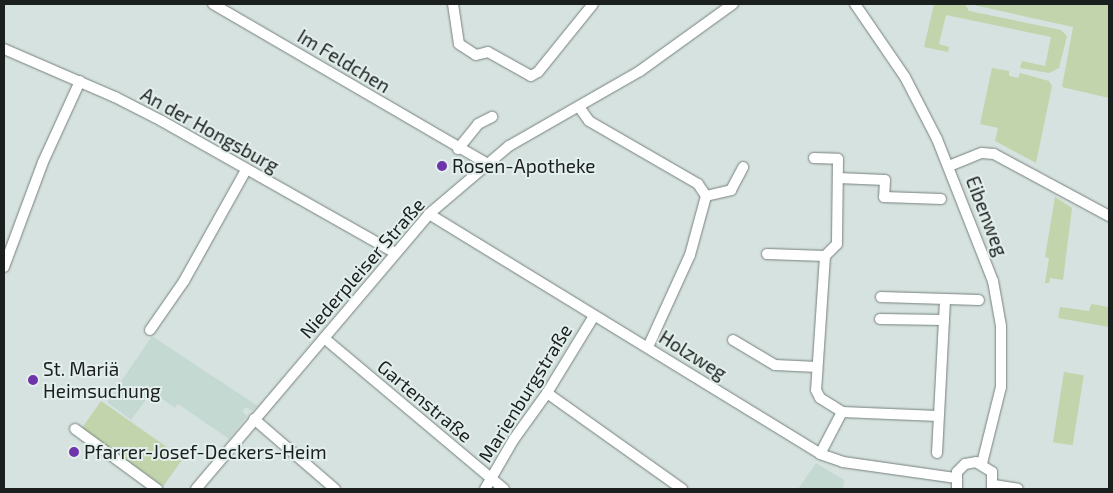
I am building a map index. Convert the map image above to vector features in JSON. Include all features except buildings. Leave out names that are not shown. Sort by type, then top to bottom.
[{"type":"street","name":"Im Feldchen","points":[[213,4],[458,149],[486,163]]},
{"type":"street","points":[[453,4],[459,44],[476,55],[488,52],[531,76],[538,72],[593,4]]},
{"type":"street","name":"Niederpleiser Straße","points":[[196,489],[394,252],[429,214],[486,163],[509,146],[640,71],[733,4]]},
{"type":"street","name":"Eibenweg","points":[[854,4],[912,88],[948,166],[993,281],[1001,326],[1001,387],[982,463]]},
{"type":"street","name":"An der Hongsburg","points":[[4,49],[80,81],[162,121],[394,252]]},
{"type":"street","points":[[4,267],[43,162],[80,81]]},
{"type":"street","points":[[579,107],[589,121],[698,184],[706,196],[690,255],[648,347]]},
{"type":"street","points":[[458,149],[478,124],[492,117]]},
{"type":"street","points":[[948,166],[982,153],[994,154],[1109,216]]},
{"type":"street","points":[[814,158],[838,160],[837,244],[825,256],[817,367],[817,394],[842,412],[938,416]]},
{"type":"street","points":[[706,196],[731,190],[743,167]]},
{"type":"street","points":[[150,330],[184,281],[246,170]]},
{"type":"street","points":[[838,178],[885,180],[884,197],[941,199]]},
{"type":"street","name":"Holzweg","points":[[429,214],[820,454],[843,462],[955,478]]},
{"type":"street","points":[[767,254],[825,256]]},
{"type":"street","points":[[881,297],[979,300]]},
{"type":"street","points":[[937,453],[945,299]]},
{"type":"street","name":"Marienburgstraße","points":[[485,489],[514,439],[547,393],[594,316]]},
{"type":"street","points":[[880,319],[944,320]]},
{"type":"street","name":"Gartenstraße","points":[[324,338],[504,489]]},
{"type":"street","points":[[733,340],[775,365],[817,367]]},
{"type":"street","points":[[547,393],[682,489]]},
{"type":"street","points":[[820,454],[842,412]]},
{"type":"street","points":[[254,419],[335,489]]},
{"type":"street","points":[[75,429],[157,489]]},
{"type":"street","points":[[957,489],[955,478],[965,464],[982,463],[992,472],[993,487],[1018,489]]},
{"type":"shaded area","points":[[152,336],[258,406],[252,411],[246,407],[242,411],[247,416],[229,439],[178,404],[175,408],[152,392],[131,420],[107,402]]},
{"type":"shaded area","points":[[816,463],[844,480],[843,489],[798,489]]},
{"type":"green space","points":[[934,4],[965,4],[969,11],[1061,30],[1067,36],[1059,68],[1049,73],[1020,68],[1022,61],[1045,66],[1051,37],[946,15],[939,44],[949,47],[948,52],[924,47]]},
{"type":"green space","points":[[969,4],[1109,4],[1109,98],[1062,87],[1073,27]]},
{"type":"green space","points":[[992,68],[1009,71],[1009,76],[1018,78],[1020,73],[1049,81],[1052,86],[1036,163],[995,141],[998,128],[980,124]]},
{"type":"green space","points":[[1055,197],[1072,208],[1063,280],[1050,278],[1049,283],[1045,283],[1049,258],[1045,257]]},
{"type":"green space","points":[[1091,304],[1109,307],[1109,327],[1058,318],[1060,307],[1089,311]]},
{"type":"green space","points":[[1064,372],[1084,375],[1073,445],[1053,442]]},
{"type":"green space","points":[[101,401],[183,458],[163,486],[81,429]]},
{"type":"place","name":"Rosen-Apotheke","points":[[442,166]]},
{"type":"place","name":"St. Mariä Heimsuchung","points":[[33,380]]},
{"type":"place","name":"Pfarrer-Josef-Deckers-Heim","points":[[74,452]]}]
